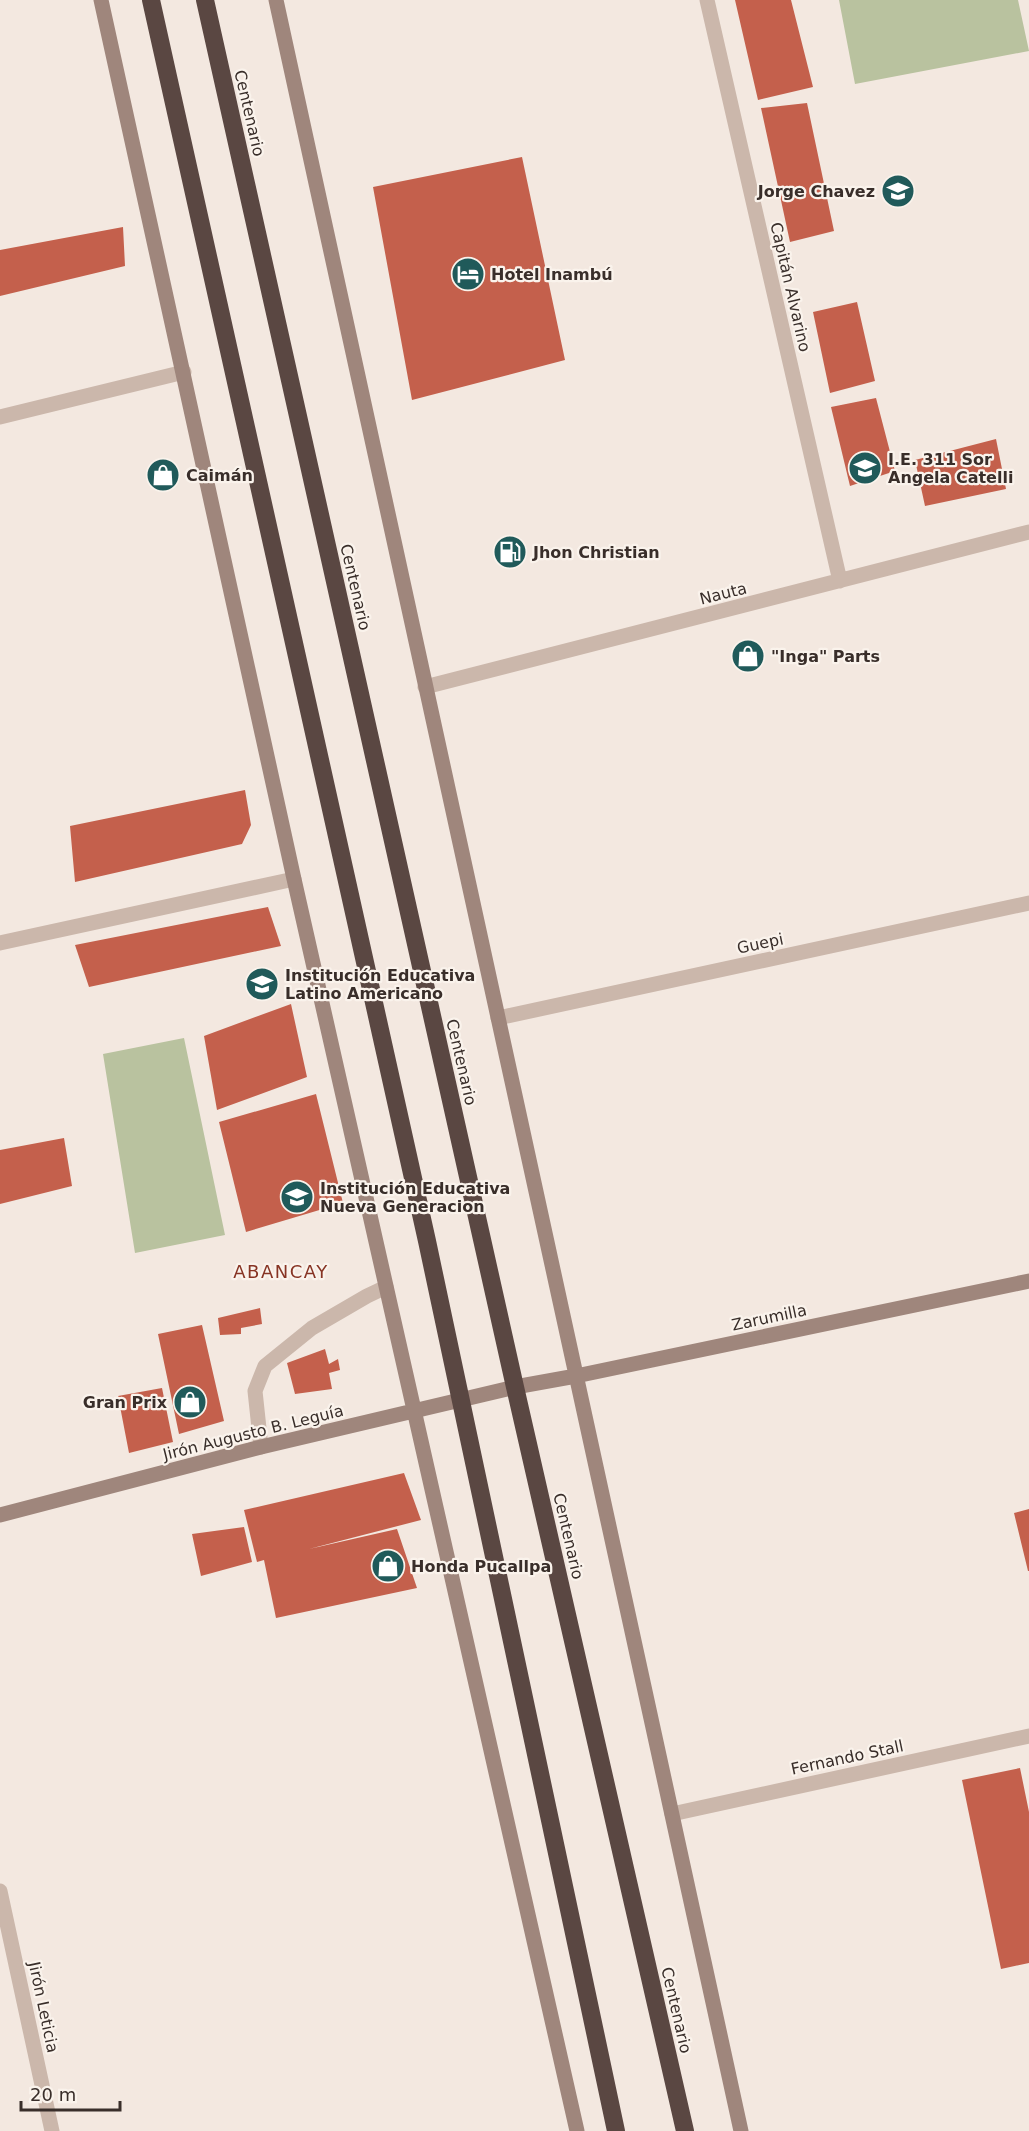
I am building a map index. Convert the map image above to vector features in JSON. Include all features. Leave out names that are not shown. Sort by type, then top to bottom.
[{"type":"highway","points":[[151,0],[427,1241],[616,2131]]},
{"type":"highway","name":"Centenario","points":[[205,0],[515,1387],[685,2131]]},
{"type":"street","points":[[101,0],[294,879],[577,2131]]},
{"type":"street","points":[[276,0],[741,2131]]},
{"type":"street","name":"Capitán Alvarino","points":[[707,0],[840,582]]},
{"type":"street","points":[[0,417],[184,372]]},
{"type":"street","name":"Nauta","points":[[425,687],[1029,532]]},
{"type":"street","points":[[0,943],[294,879]]},
{"type":"street","name":"Guepi","points":[[498,1018],[1029,903]]},
{"type":"street","name":"Zarumilla","points":[[515,1387],[1029,1281]]},
{"type":"street","points":[[261,1447],[255,1391],[265,1366],[312,1328],[386,1287]]},
{"type":"street","name":"Jirón Augusto B. Leguía","points":[[0,1515],[261,1447],[515,1387]]},
{"type":"street","name":"Fernando Stall","points":[[672,1814],[1029,1736]]},
{"type":"street","name":"Jirón Leticia","points":[[0,1891],[52,2131]]},
{"type":"green space","points":[[839,0],[1018,0],[1029,51],[855,84]]},
{"type":"green space","points":[[184,1038],[225,1235],[135,1253],[103,1054]]},
{"type":"building","points":[[735,0],[791,0],[813,87],[758,100]]},
{"type":"building","points":[[807,103],[834,231],[790,242],[761,108]]},
{"type":"building","name":"Hotel Inambú","points":[[522,157],[565,360],[412,400],[373,187]]},
{"type":"building","points":[[123,227],[125,266],[0,296],[0,250]]},
{"type":"building","points":[[857,302],[875,381],[830,393],[813,312]]},
{"type":"building","points":[[876,398],[895,471],[850,486],[831,407]]},
{"type":"building","points":[[996,439],[1006,489],[925,506],[915,460]]},
{"type":"building","points":[[245,790],[251,825],[242,844],[75,882],[70,826]]},
{"type":"building","points":[[268,907],[281,946],[89,987],[75,945]]},
{"type":"building","points":[[291,1004],[307,1077],[217,1110],[204,1036]]},
{"type":"building","points":[[316,1094],[343,1203],[246,1232],[219,1122]]},
{"type":"building","points":[[64,1138],[72,1186],[0,1204],[0,1150]]},
{"type":"building","points":[[260,1308],[262,1324],[241,1328],[241,1334],[220,1335],[218,1318]]},
{"type":"building","points":[[202,1325],[224,1421],[179,1434],[158,1334]]},
{"type":"building","points":[[325,1349],[329,1364],[338,1359],[340,1370],[329,1373],[332,1389],[295,1394],[287,1363]]},
{"type":"building","points":[[162,1388],[173,1442],[129,1453],[118,1396]]},
{"type":"building","points":[[404,1473],[421,1520],[309,1549],[397,1529],[417,1588],[276,1618],[264,1560],[257,1562],[244,1510]]},
{"type":"building","points":[[1029,1509],[1029,1571],[1028,1571],[1014,1513]]},
{"type":"building","points":[[244,1527],[252,1562],[201,1576],[192,1534]]},
{"type":"building","points":[[1020,1768],[1029,1812],[1029,1963],[1001,1969],[962,1780]]},
{"type":"place","name":"Jorge Chavez","points":[[898,191]]},
{"type":"place","name":"Hotel Inambú","points":[[468,274]]},
{"type":"place","name":"I.E. 311 Sor Angela Catelli","points":[[865,468]]},
{"type":"place","name":"Caimán","points":[[163,475]]},
{"type":"place","name":"Jhon Christian","points":[[510,552]]},
{"type":"place","name":"\"Inga\" Parts","points":[[748,656]]},
{"type":"place","name":"Institución Educativa Latino Americano","points":[[262,984]]},
{"type":"place","name":"Institución Educativa Nueva Generacion","points":[[297,1197]]},
{"type":"place","name":"Gran Prix","points":[[190,1402]]},
{"type":"place","name":"Honda Pucallpa","points":[[388,1566]]},
{"type":"district","name":"ABANCAY","points":[[281,1272]]}]
